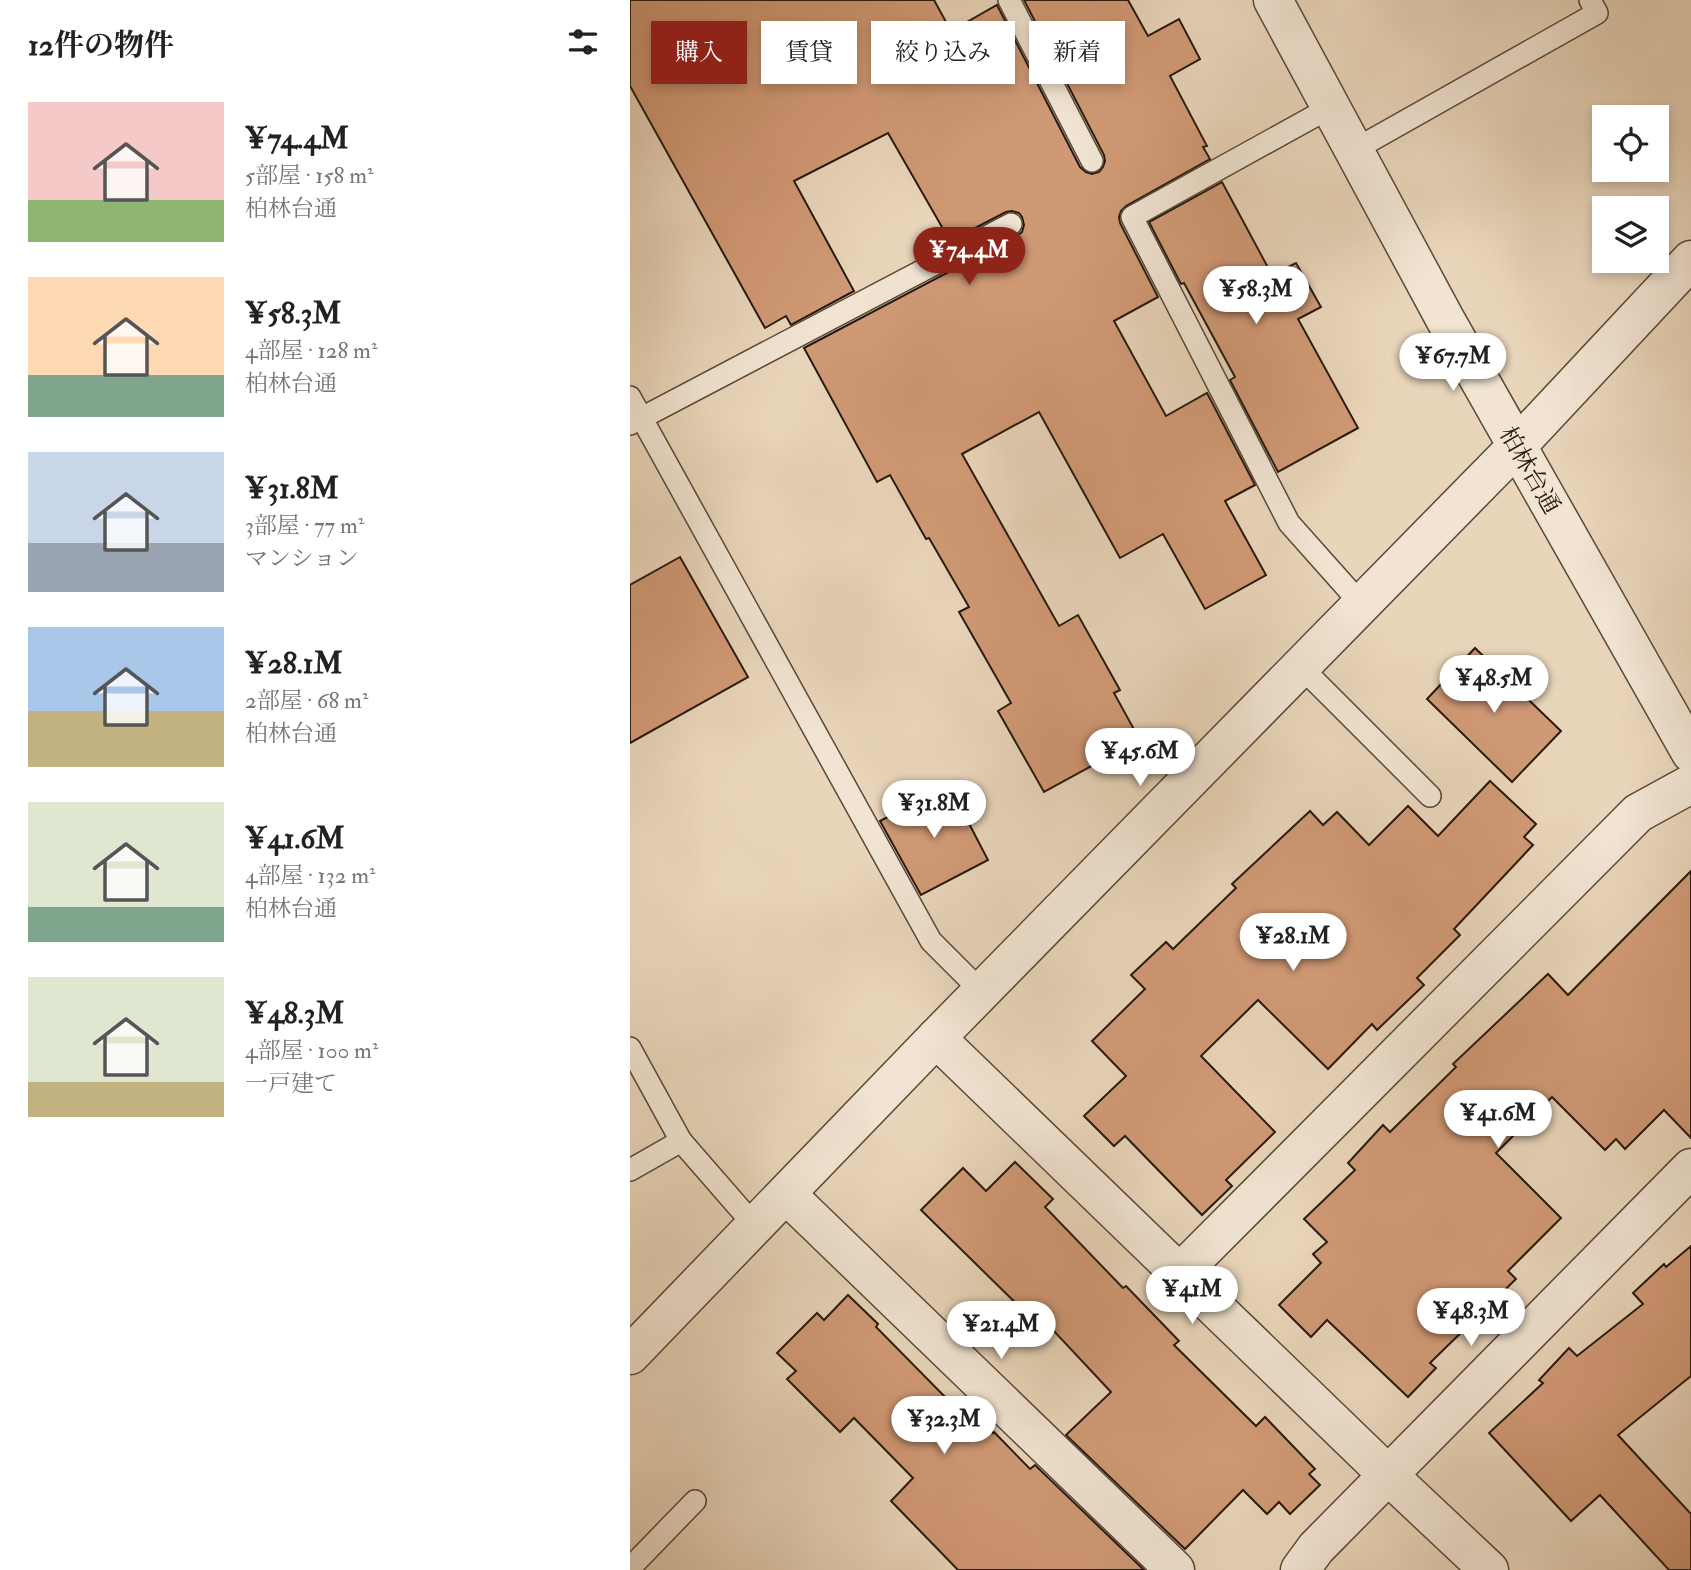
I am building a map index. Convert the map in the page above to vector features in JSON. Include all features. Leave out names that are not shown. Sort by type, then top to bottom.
[{"type":"street","name":"柏林台通","points":[[1273,0],[1445,319],[1691,753]]},
{"type":"street","points":[[630,1355],[936,1038],[1517,446],[1690,262]]},
{"type":"street","points":[[1180,1273],[1638,813],[1691,784]]},
{"type":"street","points":[[936,1038],[1489,1570]]},
{"type":"street","points":[[1300,1570],[1316,1548],[1691,1168]]},
{"type":"street","points":[[786,1194],[1175,1570]]},
{"type":"lane","points":[[1009,0],[1092,161]]},
{"type":"lane","points":[[1354,150],[1597,13],[1590,0]]},
{"type":"lane","points":[[1331,107],[1132,216],[1289,523],[1362,605]]},
{"type":"lane","points":[[636,421],[1011,224]]},
{"type":"lane","points":[[630,397],[636,421],[931,941],[982,992]]},
{"type":"lane","points":[[1301,667],[1430,796]]},
{"type":"lane","points":[[630,1048],[681,1141],[755,1226]]},
{"type":"lane","points":[[630,1170],[681,1141]]},
{"type":"lane","points":[[630,1568],[695,1502]]},
{"type":"building","points":[[630,0],[934,0],[946,21],[871,21],[871,84],[1015,84],[1015,40],[1029,67],[1029,84],[1037,84],[1080,167],[1092,174],[1103,167],[1104,155],[1067,84],[1125,84],[1125,21],[1035,21],[1024,0],[1128,0],[1148,36],[1179,19],[1200,59],[1170,76],[1207,146],[1203,147],[1210,159],[1121,211],[1120,223],[1158,297],[1114,321],[1166,416],[1207,393],[1255,485],[1225,501],[1266,575],[1205,609],[1163,534],[1120,558],[1039,412],[962,454],[1059,626],[1078,615],[1120,690],[1114,693],[1136,733],[1105,750],[1108,757],[1044,792],[998,711],[1011,703],[959,612],[969,607],[890,475],[877,482],[804,348],[1017,236],[1024,225],[1022,217],[1019,213],[1006,212],[950,241],[888,133],[794,181],[854,291],[791,325],[786,316],[765,328],[630,86]]},
{"type":"building","points":[[997,5],[1005,21],[969,21]]},
{"type":"building","points":[[1222,182],[1272,275],[1296,263],[1321,307],[1298,319],[1358,428],[1278,472],[1230,380],[1235,377],[1149,222]]},
{"type":"building","points":[[680,557],[748,677],[630,743],[630,585]]},
{"type":"building","points":[[1475,648],[1561,731],[1512,782],[1427,699]]},
{"type":"building","points":[[1490,781],[1536,824],[1524,837],[1533,845],[1454,929],[1460,935],[1417,978],[1424,985],[1377,1030],[1372,1024],[1328,1069],[1258,1000],[1201,1056],[1275,1132],[1226,1180],[1232,1186],[1202,1215],[1125,1136],[1114,1146],[1084,1116],[1126,1076],[1092,1041],[1145,989],[1131,975],[1166,942],[1173,949],[1236,888],[1232,884],[1310,811],[1323,825],[1337,812],[1369,845],[1408,806],[1438,836]]},
{"type":"building","points":[[949,785],[988,860],[921,895],[880,821]]},
{"type":"building","points":[[1691,871],[1691,1138],[1664,1110],[1625,1149],[1616,1139],[1605,1150],[1552,1097],[1496,1153],[1561,1218],[1508,1271],[1516,1279],[1430,1363],[1436,1368],[1408,1397],[1327,1320],[1311,1337],[1279,1305],[1321,1263],[1313,1254],[1327,1242],[1304,1219],[1355,1170],[1348,1163],[1383,1125],[1390,1132],[1456,1067],[1453,1064],[1548,974],[1568,995]]},
{"type":"building","points":[[1015,1162],[1053,1199],[1045,1207],[1123,1288],[1126,1286],[1179,1341],[1174,1345],[1256,1426],[1265,1417],[1315,1469],[1309,1474],[1320,1485],[1290,1514],[1279,1502],[1267,1514],[1243,1490],[1185,1549],[1066,1435],[1111,1392],[1039,1315],[1033,1320],[921,1210],[963,1168],[986,1191]]},
{"type":"building","points":[[1691,1246],[1691,1376],[1618,1435],[1691,1514],[1691,1570],[1669,1570],[1600,1495],[1571,1521],[1489,1433],[1543,1383],[1539,1380],[1569,1348],[1577,1356],[1643,1304],[1633,1293],[1664,1264],[1666,1267]]},
{"type":"building","points":[[848,1295],[952,1404],[957,1398],[1030,1469],[1035,1465],[1144,1570],[958,1570],[891,1501],[913,1478],[854,1418],[840,1432],[787,1379],[796,1371],[777,1353],[817,1313],[824,1320]]}]
